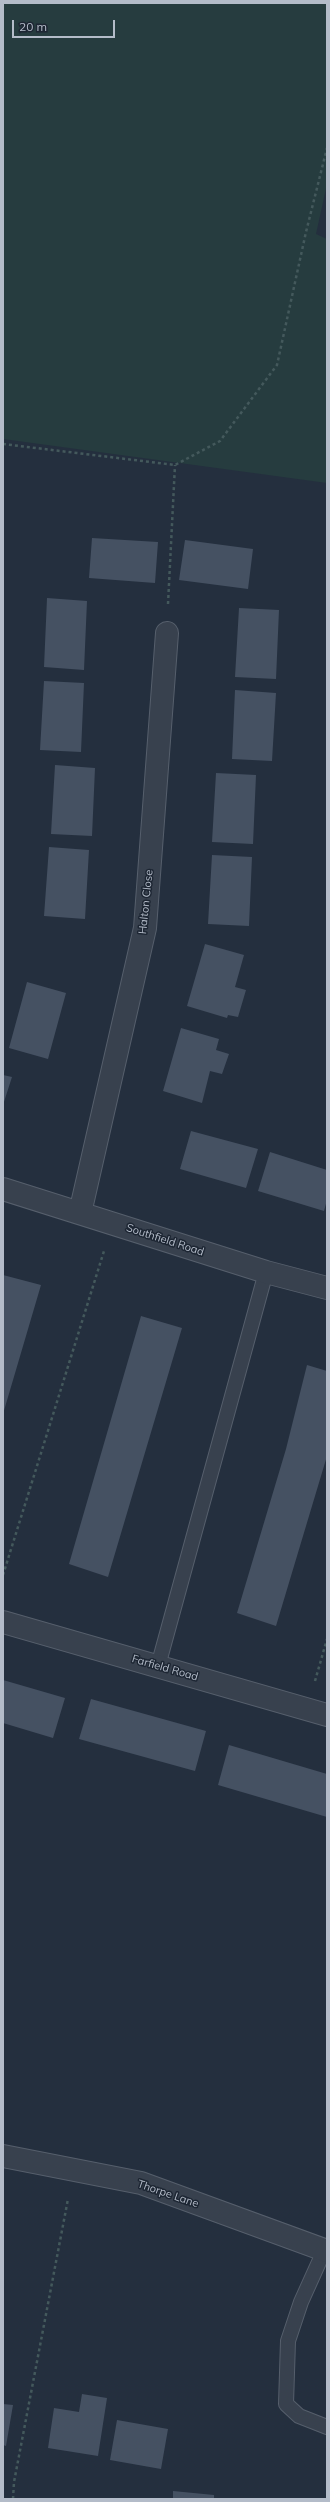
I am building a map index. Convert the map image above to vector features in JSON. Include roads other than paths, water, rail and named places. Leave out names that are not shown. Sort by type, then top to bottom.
[{"type":"street","name":"Halton Close","points":[[80,1213],[145,928],[167,633]]},
{"type":"street","name":"Southfield Road","points":[[3,1189],[266,1272],[327,1288]]},
{"type":"street","name":"Farfield Road","points":[[3,1622],[317,1712]]},
{"type":"street","name":"Thorpe Lane","points":[[3,2156],[141,2183],[326,2251]]},
{"type":"lane","points":[[158,1666],[266,1272]]},
{"type":"lane","points":[[326,2251],[300,2302],[288,2341],[286,2404],[299,2416],[327,2427]]}]
